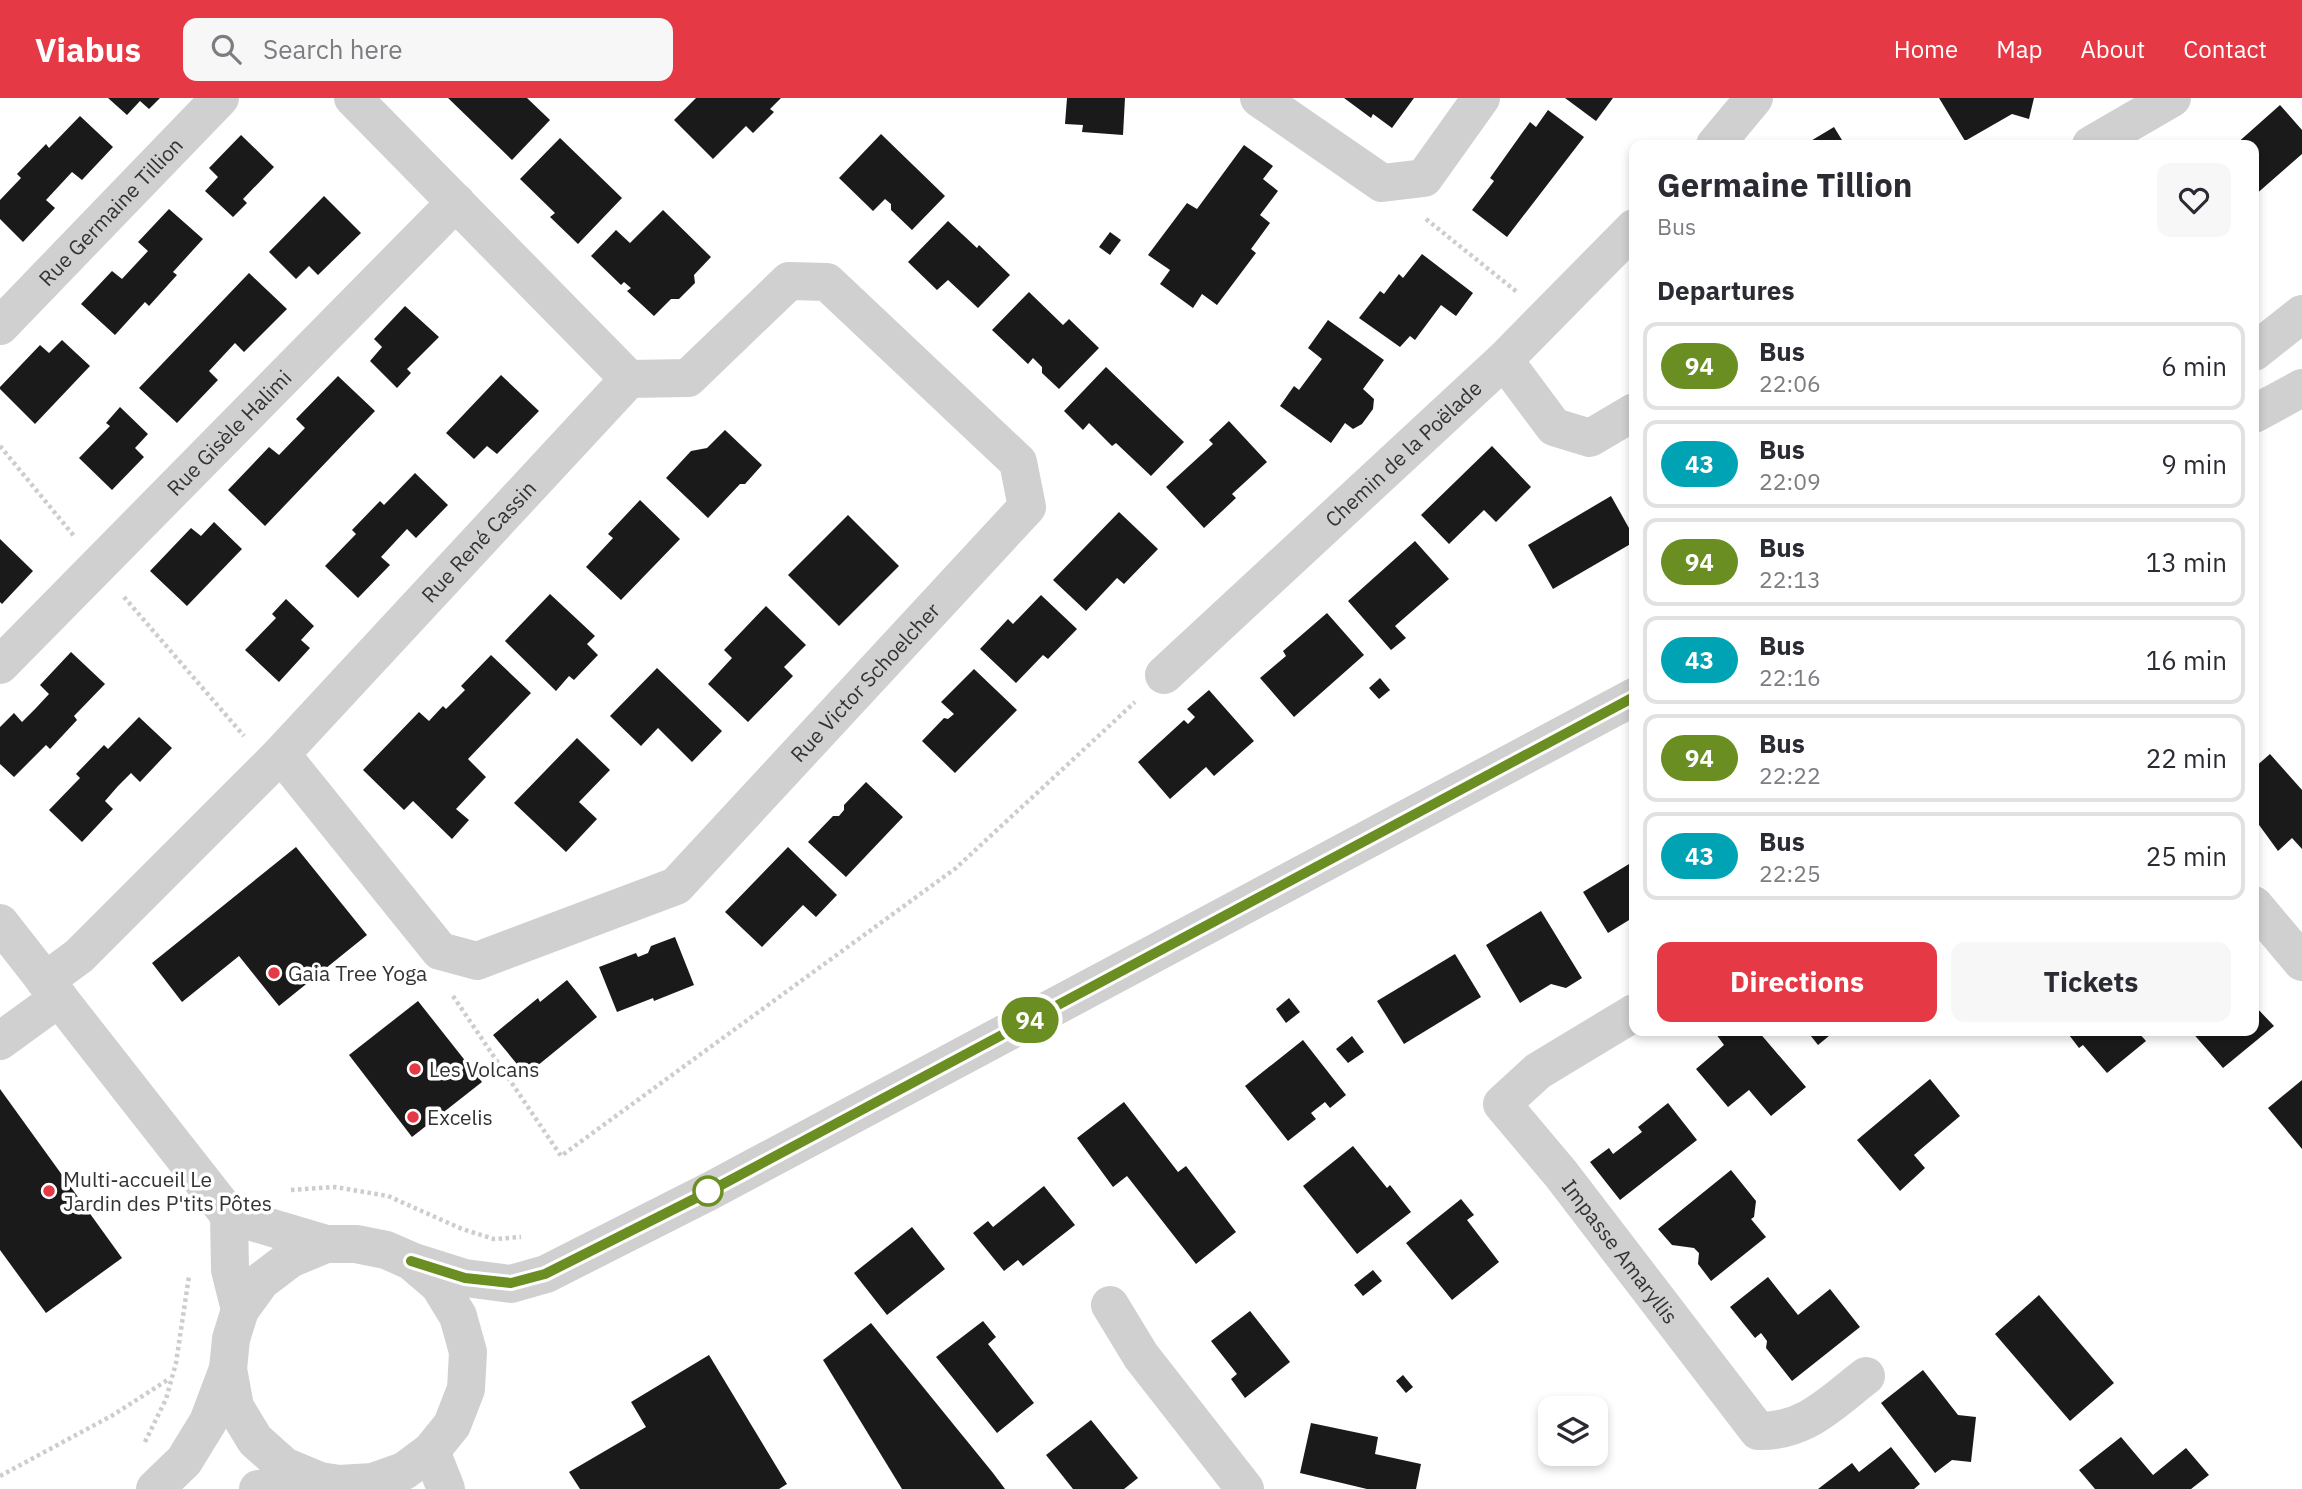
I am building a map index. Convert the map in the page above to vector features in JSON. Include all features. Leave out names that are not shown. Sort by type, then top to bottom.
[{"type":"street","name":"Rue Germaine Tillion","points":[[0,326],[220,98]]},
{"type":"street","points":[[1259,98],[1382,183],[1424,178],[1481,98]]},
{"type":"street","points":[[1719,140],[1754,98]]},
{"type":"street","points":[[2100,140],[2172,98]]},
{"type":"street","points":[[362,101],[456,202],[629,379]]},
{"type":"street","name":"Rue Gisèle Halimi","points":[[0,665],[456,202]]},
{"type":"street","name":"Chemin de la Poëlade","points":[[1164,675],[1504,360],[1629,233]]},
{"type":"street","name":"Rue Victor Schoelcher","points":[[275,760],[440,951],[477,961],[676,886],[1027,507],[1017,462],[827,282],[789,281],[688,378],[629,379]]},
{"type":"street","points":[[2259,348],[2302,314]]},
{"type":"street","points":[[1504,360],[1554,427],[1590,438],[1629,415]]},
{"type":"street","name":"Rue René Cassin","points":[[0,1041],[52,989],[79,956],[275,760],[629,379]]},
{"type":"street","points":[[2259,411],[2302,388]]},
{"type":"street","points":[[0,923],[229,1215],[326,1244],[355,1244],[386,1250],[465,1278],[511,1283],[545,1274],[710,1191],[1629,700]]},
{"type":"street","points":[[2259,911],[2302,962]]},
{"type":"street","name":"Impasse Amaryllis","points":[[1629,1016],[1538,1071],[1502,1104],[1561,1174],[1758,1431],[1777,1431],[1805,1422],[1867,1376]]},
{"type":"street","points":[[229,1215],[230,1270],[240,1310]]},
{"type":"street","points":[[155,1489],[184,1461],[208,1422],[228,1369],[231,1339],[240,1310],[261,1280],[290,1259],[326,1244]]},
{"type":"street","points":[[228,1369],[235,1406],[255,1440],[284,1466],[320,1481],[339,1484],[373,1482],[404,1471],[431,1451],[452,1425],[466,1389],[468,1352],[458,1316],[439,1285],[411,1261]]},
{"type":"street","points":[[1110,1305],[1141,1356],[1245,1489]]},
{"type":"street","points":[[431,1451],[446,1489]]},
{"type":"street","points":[[258,1489],[320,1481]]},
{"type":"path","points":[[1382,183],[1548,316]]},
{"type":"path","points":[[0,446],[97,566],[275,760]]},
{"type":"path","points":[[446,986],[561,1156],[956,868],[1164,675]]},
{"type":"path","points":[[0,1476],[113,1415],[170,1378]]},
{"type":"building","points":[[108,98],[160,98],[149,109],[140,101],[127,115]]},
{"type":"building","points":[[448,98],[527,98],[550,120],[512,160]]},
{"type":"building","points":[[696,98],[781,98],[770,109],[774,112],[753,133],[746,126],[713,159],[674,120]]},
{"type":"building","points":[[1067,98],[1125,98],[1123,135],[1082,132],[1083,125],[1065,124]]},
{"type":"building","points":[[1344,98],[1414,98],[1392,128],[1373,114],[1371,118]]},
{"type":"building","points":[[1565,98],[1613,98],[1596,121]]},
{"type":"building","points":[[1939,98],[2034,98],[2029,119],[2012,114],[1964,140]]},
{"type":"building","points":[[2280,105],[2302,130],[2302,154],[2259,192],[2259,140],[2241,140]]},
{"type":"building","points":[[1548,110],[1584,137],[1507,237],[1472,210],[1494,181],[1490,178],[1530,122],[1536,127]]},
{"type":"building","points":[[80,116],[113,147],[82,180],[72,172],[46,200],[55,208],[23,242],[0,219],[0,200],[21,178],[17,174],[46,144],[49,148]]},
{"type":"building","points":[[1834,127],[1842,140],[1812,140]]},
{"type":"building","points":[[881,134],[945,196],[912,230],[891,210],[891,204],[885,199],[873,211],[839,178]]},
{"type":"building","points":[[241,135],[274,167],[243,199],[247,203],[233,217],[205,191],[218,177],[209,168]]},
{"type":"building","points":[[560,138],[622,198],[578,244],[550,217],[555,213],[520,179]]},
{"type":"building","points":[[1244,145],[1273,166],[1263,179],[1278,191],[1260,215],[1270,223],[1251,249],[1256,253],[1217,305],[1202,294],[1193,308],[1160,284],[1170,270],[1148,255],[1187,203],[1197,209]]},
{"type":"building","points":[[324,196],[361,233],[318,275],[309,266],[296,279],[269,252]]},
{"type":"building","points":[[169,209],[203,239],[173,272],[177,275],[149,306],[145,302],[115,335],[81,304],[112,271],[122,279],[148,251],[138,242]]},
{"type":"building","points":[[663,210],[711,257],[694,275],[695,283],[679,299],[671,299],[654,316],[627,291],[631,288],[624,282],[621,285],[591,256],[616,230],[630,243]]},
{"type":"building","points":[[948,221],[977,248],[979,245],[1010,275],[978,308],[948,280],[937,290],[908,262]]},
{"type":"building","points":[[1110,232],[1121,240],[1110,255],[1099,247]]},
{"type":"building","points":[[1422,254],[1473,293],[1456,316],[1441,305],[1415,340],[1410,336],[1400,347],[1359,318],[1380,291],[1384,294],[1399,274],[1403,278]]},
{"type":"building","points":[[249,273],[287,309],[244,352],[235,343],[209,371],[218,380],[177,423],[139,388]]},
{"type":"building","points":[[1029,292],[1063,325],[1069,319],[1099,348],[1059,389],[1042,373],[1042,367],[1033,358],[1028,364],[992,330]]},
{"type":"building","points":[[405,306],[439,337],[407,369],[411,373],[397,388],[370,361],[382,347],[374,339]]},
{"type":"building","points":[[1328,320],[1384,360],[1363,389],[1374,399],[1373,409],[1362,424],[1353,429],[1345,423],[1331,443],[1280,406],[1294,386],[1299,390],[1322,359],[1308,348]]},
{"type":"building","points":[[62,340],[90,366],[35,424],[0,387],[40,345],[49,353]]},
{"type":"building","points":[[1106,367],[1184,442],[1151,476],[1116,443],[1112,446],[1089,423],[1083,430],[1064,411]]},
{"type":"building","points":[[501,375],[539,411],[497,454],[487,446],[474,459],[446,433]]},
{"type":"building","points":[[338,376],[375,411],[265,526],[228,490],[269,447],[279,455],[305,428],[296,419]]},
{"type":"building","points":[[120,407],[148,434],[135,448],[144,457],[112,490],[79,458],[110,426],[106,423]]},
{"type":"building","points":[[1229,421],[1267,462],[1232,494],[1236,498],[1204,528],[1166,487],[1213,444],[1209,440]]},
{"type":"building","points":[[725,430],[762,465],[708,518],[666,478],[691,451],[707,448]]},
{"type":"building","points":[[1492,446],[1531,487],[1496,522],[1484,510],[1449,544],[1421,515]]},
{"type":"building","points":[[415,473],[448,505],[416,538],[407,529],[381,557],[390,565],[358,598],[325,566],[356,534],[352,530],[380,501],[384,505]]},
{"type":"building","points":[[1611,496],[1629,528],[1629,545],[1553,589],[1528,545]]},
{"type":"building","points":[[640,500],[680,539],[621,600],[586,567],[613,538],[608,534]]},
{"type":"building","points":[[1119,512],[1158,549],[1124,584],[1117,578],[1086,611],[1053,580]]},
{"type":"building","points":[[848,515],[899,566],[839,626],[788,575]]},
{"type":"building","points":[[214,522],[242,549],[187,606],[150,571],[191,528],[201,536]]},
{"type":"building","points":[[0,539],[33,571],[2,604],[0,602]]},
{"type":"building","points":[[1415,541],[1449,579],[1395,626],[1406,638],[1391,650],[1348,601]]},
{"type":"building","points":[[550,594],[595,636],[587,644],[598,655],[574,680],[569,676],[556,691],[505,641]]},
{"type":"building","points":[[1041,595],[1077,629],[1048,659],[1043,655],[1016,683],[980,649],[1008,619],[1013,624]]},
{"type":"building","points":[[286,599],[314,626],[301,640],[310,648],[279,682],[245,650],[276,618],[272,614]]},
{"type":"building","points":[[766,606],[806,645],[784,667],[793,676],[748,722],[708,684],[732,658],[724,650]]},
{"type":"building","points":[[1327,613],[1364,655],[1294,717],[1260,678],[1286,656],[1283,651]]},
{"type":"building","points":[[71,652],[105,684],[74,716],[77,720],[50,749],[46,745],[14,777],[0,764],[0,727],[14,713],[22,722],[36,708],[49,694],[40,685]]},
{"type":"building","points":[[491,655],[531,693],[468,759],[486,777],[456,809],[469,820],[452,839],[413,801],[404,810],[363,770],[419,712],[429,721],[443,706],[446,709],[465,690],[461,686]]},
{"type":"building","points":[[657,668],[722,731],[692,762],[658,728],[641,746],[610,716]]},
{"type":"building","points":[[974,669],[1017,710],[955,773],[922,741],[944,718],[948,719],[954,714],[941,702]]},
{"type":"building","points":[[1380,678],[1390,690],[1379,699],[1369,688]]},
{"type":"building","points":[[1209,690],[1254,741],[1214,776],[1206,767],[1170,799],[1138,762],[1184,720],[1188,724],[1195,717],[1187,709]]},
{"type":"building","points":[[139,717],[172,748],[140,782],[131,773],[118,786],[105,801],[113,809],[82,842],[49,810],[80,778],[76,774],[104,745],[108,749]]},
{"type":"building","points":[[577,738],[610,770],[579,802],[597,819],[566,852],[514,803]]},
{"type":"building","points":[[2270,754],[2302,790],[2302,849],[2292,838],[2278,851],[2259,825],[2259,764]]},
{"type":"building","points":[[866,782],[903,817],[846,877],[808,842],[833,816],[839,816],[844,805]]},
{"type":"building","points":[[296,847],[367,935],[279,1006],[239,956],[182,1002],[152,963]]},
{"type":"building","points":[[788,847],[837,895],[816,917],[803,905],[762,947],[725,912]]},
{"type":"building","points":[[1629,864],[1629,920],[1608,933],[1583,892]]},
{"type":"building","points":[[1541,911],[1582,978],[1566,988],[1551,984],[1520,1003],[1486,945]]},
{"type":"building","points":[[675,937],[694,985],[617,1012],[599,967],[636,953],[638,957],[648,953],[651,946]]},
{"type":"building","points":[[1455,954],[1481,997],[1404,1044],[1377,1001]]},
{"type":"building","points":[[567,980],[597,1017],[526,1075],[493,1035],[538,998],[540,1002]]},
{"type":"building","points":[[1289,998],[1300,1012],[1286,1023],[1276,1009]]},
{"type":"building","name":"Les Volcans","points":[[418,1001],[482,1082],[412,1137],[349,1055]]},
{"type":"building","points":[[2259,1010],[2274,1026],[2223,1068],[2195,1036],[2259,1036]]},
{"type":"building","points":[[1352,1036],[1364,1052],[1348,1063],[1336,1049]]},
{"type":"building","points":[[1717,1036],[1762,1036],[1806,1087],[1771,1116],[1749,1090],[1728,1107],[1696,1069],[1724,1045]]},
{"type":"building","points":[[1811,1036],[1829,1036],[1818,1045]]},
{"type":"building","points":[[2070,1036],[2142,1036],[2146,1041],[2107,1073],[2083,1045],[2079,1048]]},
{"type":"building","points":[[1303,1040],[1346,1095],[1330,1108],[1325,1102],[1311,1113],[1316,1119],[1288,1141],[1245,1086]]},
{"type":"building","points":[[1930,1079],[1960,1116],[1914,1155],[1925,1168],[1900,1191],[1857,1140]]},
{"type":"building","points":[[2302,1080],[2302,1149],[2268,1108]]},
{"type":"building","points":[[0,1089],[122,1258],[46,1313],[0,1250]]},
{"type":"building","points":[[1124,1102],[1178,1172],[1186,1166],[1236,1232],[1196,1264],[1127,1176],[1113,1187],[1077,1138]]},
{"type":"building","points":[[1668,1103],[1697,1140],[1620,1200],[1590,1162],[1609,1148],[1613,1154],[1642,1132],[1638,1127]]},
{"type":"building","points":[[1353,1146],[1387,1188],[1390,1185],[1411,1212],[1357,1254],[1303,1186]]},
{"type":"building","points":[[1731,1170],[1756,1201],[1754,1217],[1751,1219],[1766,1237],[1711,1281],[1698,1264],[1699,1253],[1694,1248],[1672,1245],[1658,1229]]},
{"type":"building","points":[[1044,1186],[1075,1225],[1023,1266],[1018,1260],[1004,1271],[973,1233],[988,1221],[993,1227]]},
{"type":"building","points":[[1461,1199],[1474,1215],[1467,1220],[1499,1262],[1452,1300],[1406,1243]]},
{"type":"building","points":[[912,1227],[945,1269],[887,1315],[854,1273]]},
{"type":"building","points":[[1373,1270],[1382,1281],[1363,1296],[1354,1285]]},
{"type":"building","points":[[1768,1277],[1798,1315],[1830,1289],[1860,1327],[1792,1381],[1766,1348],[1767,1341],[1761,1333],[1755,1338],[1730,1307]]},
{"type":"building","points":[[2039,1295],[2114,1383],[2070,1421],[1995,1334]]},
{"type":"building","points":[[1250,1311],[1290,1362],[1245,1398],[1231,1379],[1237,1374],[1211,1341]]},
{"type":"building","points":[[983,1321],[996,1337],[988,1344],[1034,1403],[997,1433],[936,1357]]},
{"type":"building","points":[[871,1323],[1005,1489],[902,1489],[823,1360]]},
{"type":"building","points":[[709,1355],[787,1484],[779,1489],[580,1489],[569,1472],[646,1427],[631,1402]]},
{"type":"building","points":[[1923,1370],[1958,1415],[1976,1417],[1971,1462],[1952,1460],[1935,1473],[1881,1403]]},
{"type":"building","points":[[1403,1375],[1413,1387],[1406,1393],[1396,1381]]},
{"type":"building","points":[[1091,1420],[1138,1478],[1124,1489],[1073,1489],[1046,1455]]},
{"type":"building","points":[[1311,1423],[1378,1437],[1375,1454],[1421,1464],[1416,1489],[1367,1489],[1300,1473]]},
{"type":"building","points":[[2121,1437],[2153,1475],[2186,1448],[2209,1475],[2191,1489],[2095,1489],[2079,1470]]},
{"type":"building","points":[[1891,1447],[1920,1484],[1914,1489],[1818,1489],[1852,1463],[1859,1472]]},
{"type":"bus line","name":"94","points":[[411,1261],[465,1278],[511,1283],[545,1274],[710,1191],[1629,700]]},
{"type":"place","name":"Gaia Tree Yoga","points":[[274,973]]},
{"type":"place","name":"Les Volcans","points":[[415,1069]]},
{"type":"place","name":"Excelis","points":[[413,1117]]},
{"type":"place","name":"Multi-accueil Le Jardin des P'tits Pôtes","points":[[49,1191]]}]
